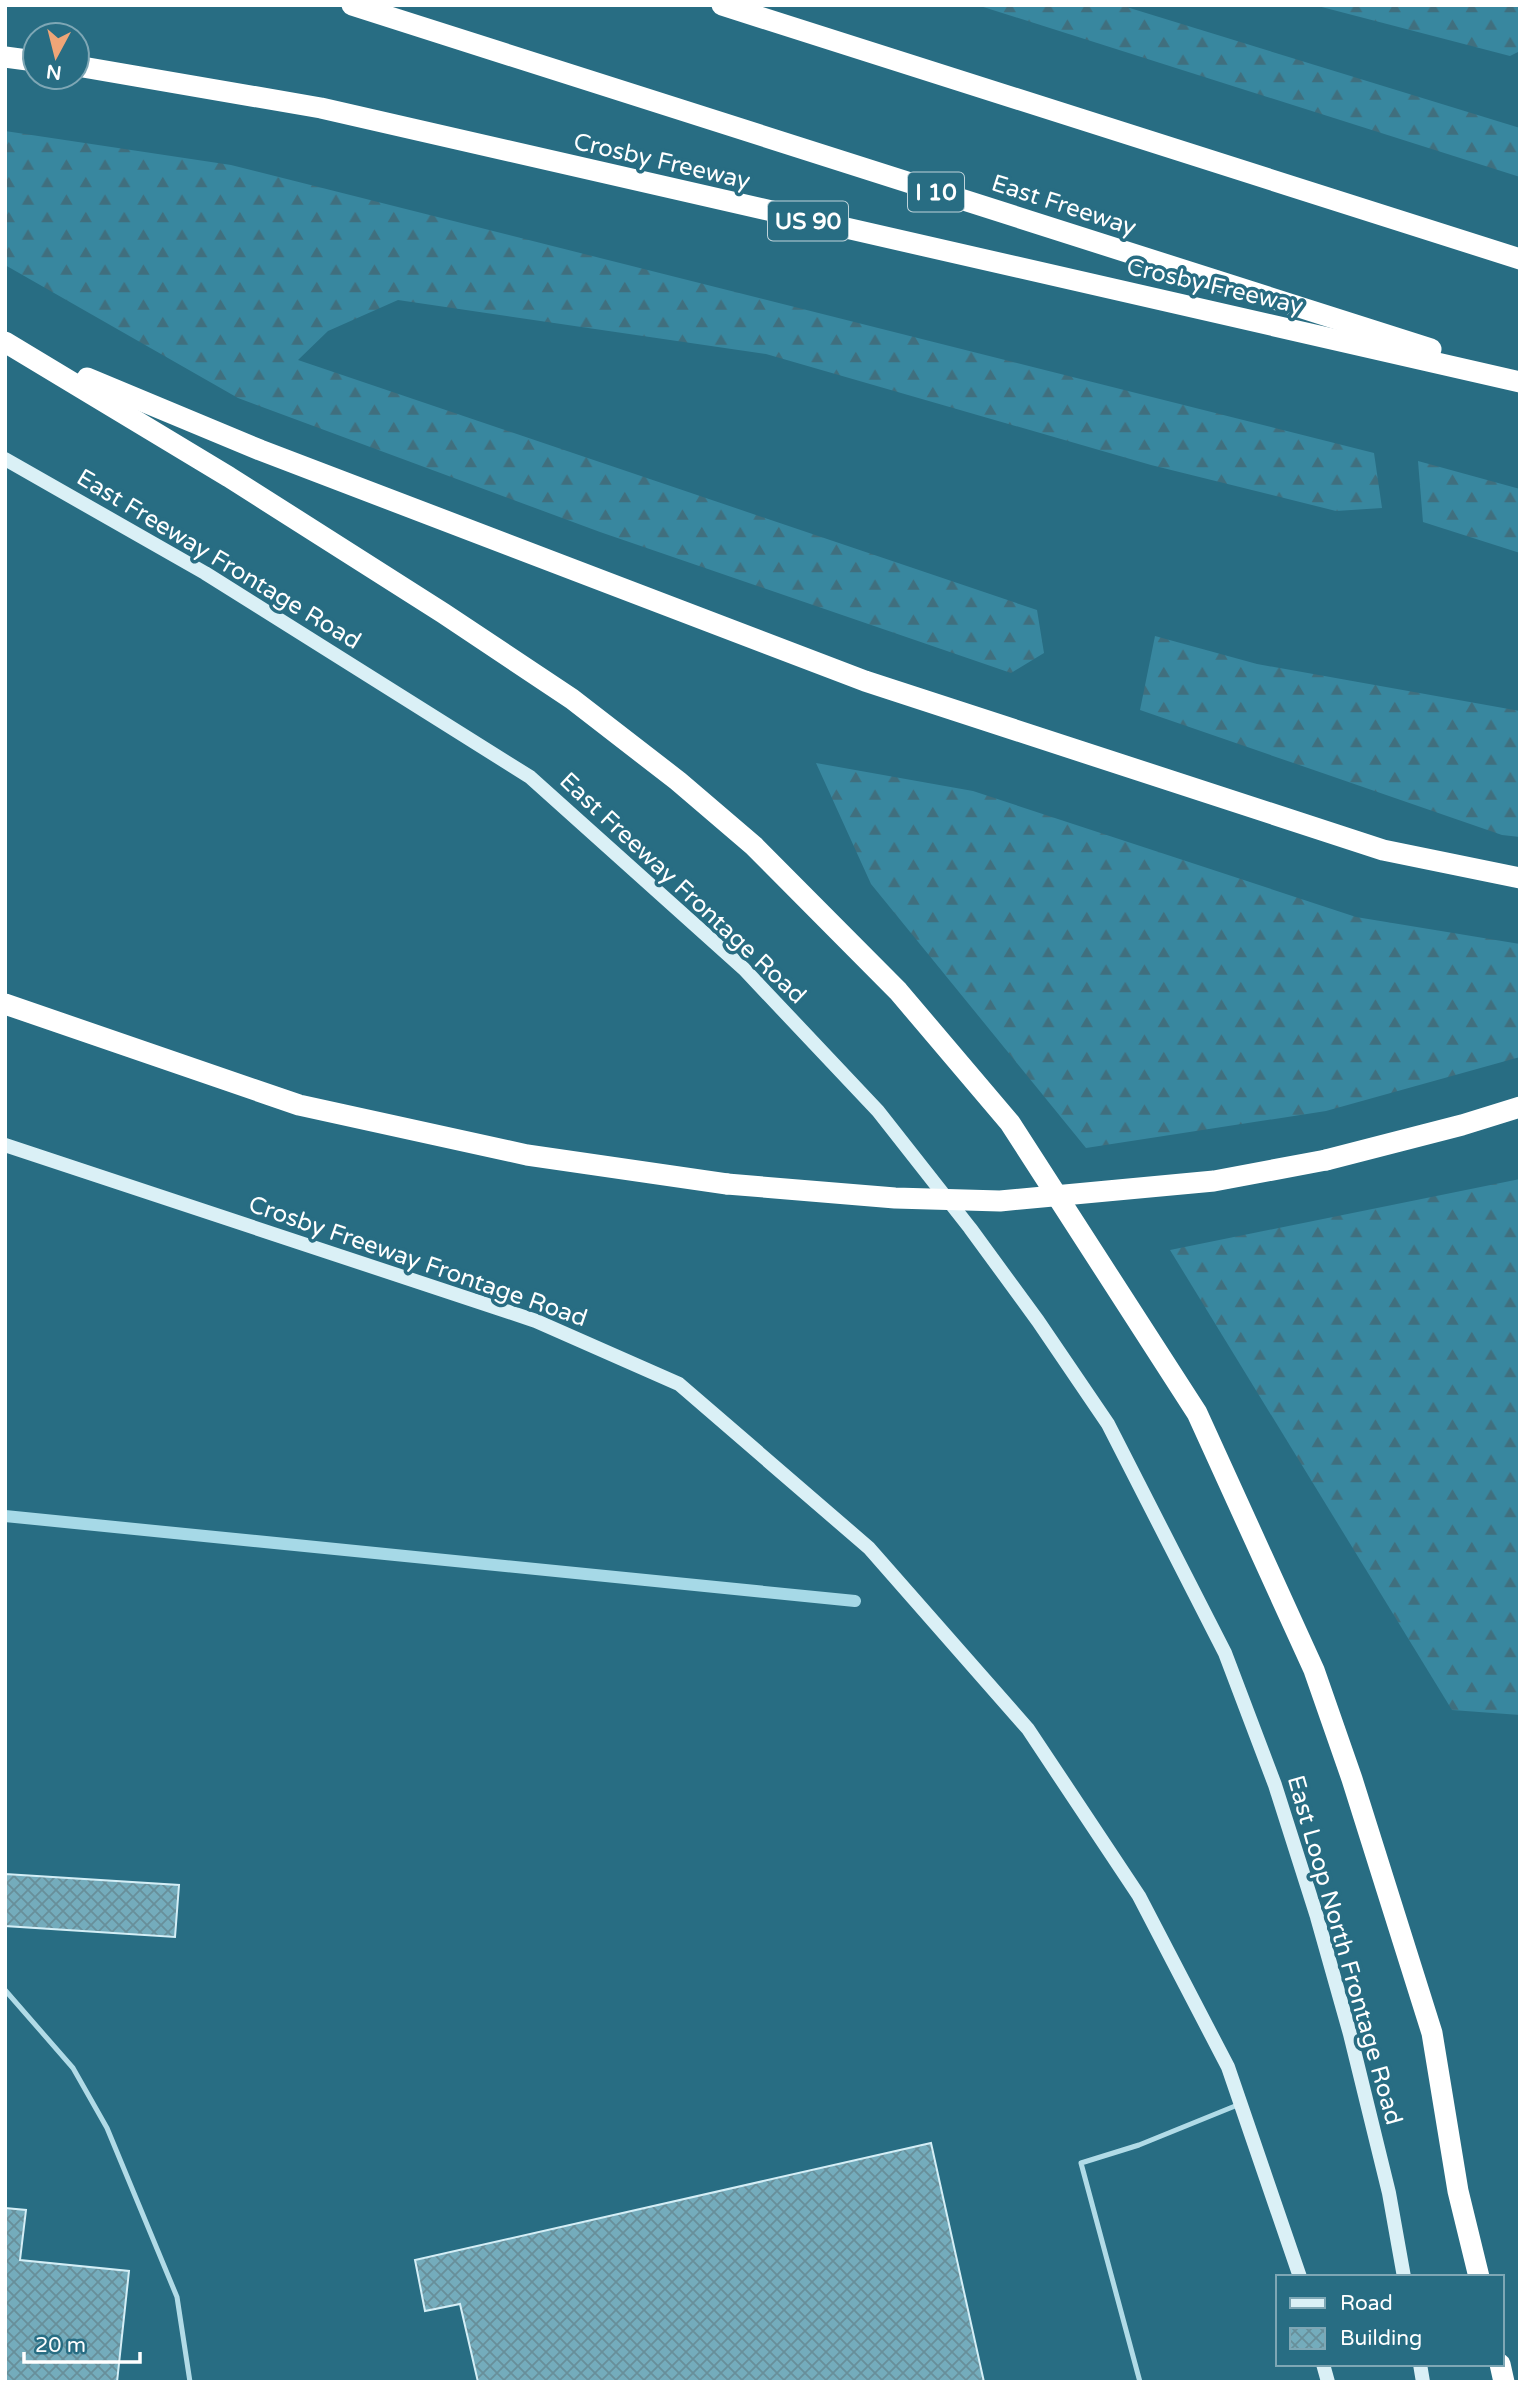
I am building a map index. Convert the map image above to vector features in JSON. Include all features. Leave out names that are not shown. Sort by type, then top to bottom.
[{"type":"highway","name":"East Freeway","points":[[352,5],[1520,380]]},
{"type":"highway","points":[[722,5],[1520,259]]},
{"type":"highway","name":"Crosby Freeway","points":[[91,68],[321,108],[1520,380]]},
{"type":"highway","points":[[5,342],[128,397],[260,450],[864,681],[1383,850],[1520,878]]},
{"type":"highway","points":[[5,342],[229,477],[443,613],[572,699],[667,773],[754,846],[898,992],[1010,1123],[1196,1413],[1314,1670],[1352,1779],[1432,2033],[1458,2191],[1479,2275]]},
{"type":"highway","points":[[5,1004],[299,1104],[527,1155],[727,1184],[895,1198],[1000,1201],[1098,1194],[1214,1181],[1326,1160],[1520,1107]]},
{"type":"main road","name":"East Freeway Frontage Road","points":[[5,458],[205,573],[530,776],[744,969],[878,1111],[970,1228],[1038,1321],[1108,1424],[1220,1642]]},
{"type":"main road","name":"Crosby Freeway Frontage Road","points":[[5,1145],[536,1321],[679,1384],[869,1548],[1028,1728],[1139,1896],[1228,2067],[1299,2275]]},
{"type":"main road","name":"East Loop North Frontage Road","points":[[1220,1642],[1275,1785],[1317,1917],[1350,2034],[1379,2153],[1404,2275]]},
{"type":"lane","points":[[5,1990],[73,2068],[107,2127],[177,2297],[190,2382]]},
{"type":"lane","points":[[1140,2382],[1081,2162],[1139,2145],[1240,2104]]},
{"type":"green space","points":[[977,5],[1120,5],[1520,128],[1520,177]]},
{"type":"green space","points":[[1314,5],[1520,5],[1520,51],[1510,56]]},
{"type":"green space","points":[[5,131],[231,165],[1374,453],[1382,508],[1336,511],[1151,465],[766,354],[398,300],[328,331],[298,360],[1037,610],[1044,653],[1011,673],[600,532],[238,398],[5,265]]},
{"type":"green space","points":[[1418,461],[1520,489],[1520,553],[1423,522]]},
{"type":"green space","points":[[1155,636],[1257,664],[1520,711],[1520,837],[1502,835],[1140,710]]},
{"type":"green space","points":[[816,763],[973,791],[1356,917],[1520,944],[1520,1057],[1326,1111],[1086,1148],[871,884]]},
{"type":"green space","points":[[1520,1179],[1520,1715],[1452,1710],[1170,1250]]},
{"type":"building","points":[[5,1874],[179,1885],[175,1937],[5,1926]]},
{"type":"building","points":[[931,2143],[984,2382],[478,2382],[460,2304],[425,2311],[415,2260]]},
{"type":"building","points":[[5,2208],[26,2210],[20,2260],[129,2271],[117,2382],[5,2382]]},
{"type":"waterway","points":[[5,1516],[855,1601]]}]
